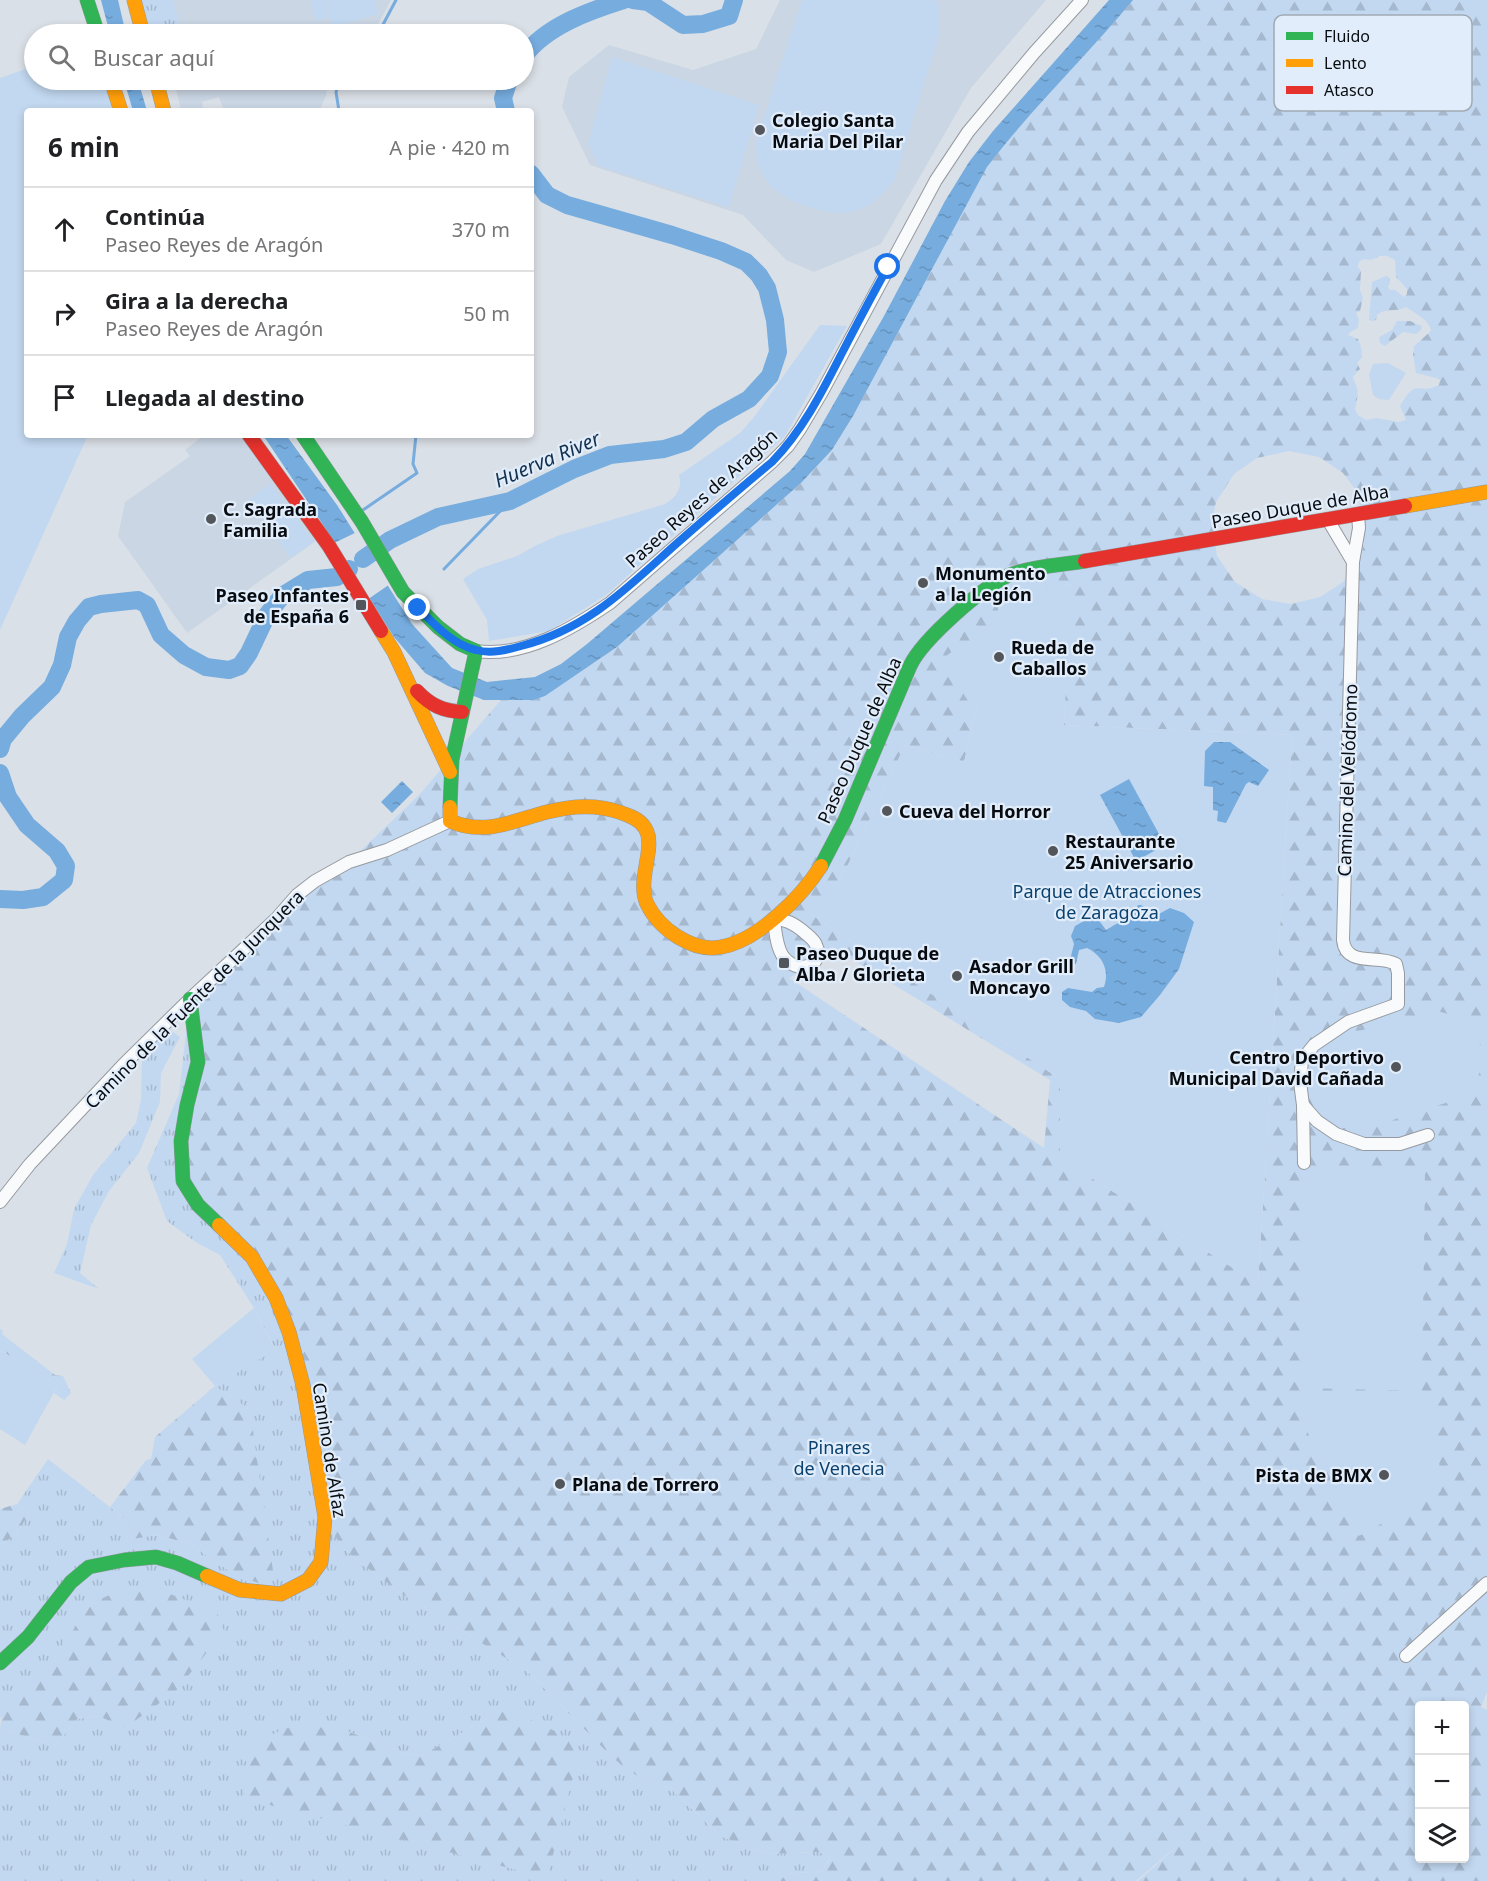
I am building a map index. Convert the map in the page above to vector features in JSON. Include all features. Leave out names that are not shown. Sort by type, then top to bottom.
[{"type":"street","points":[[87,0],[95,24]]},
{"type":"street","points":[[134,0],[140,24]]},
{"type":"street","name":"Paseo Reyes de Aragón","points":[[476,651],[504,651],[540,641],[572,628],[591,616],[619,595],[788,446],[822,392],[936,180],[968,132],[1082,0]]},
{"type":"street","points":[[114,90],[119,108]]},
{"type":"street","points":[[159,90],[163,108]]},
{"type":"street","points":[[251,438],[329,546],[394,652],[450,772]]},
{"type":"street","points":[[305,438],[366,528],[410,600],[434,624],[460,644],[476,651],[450,772],[450,821]]},
{"type":"street","name":"Paseo Duque de Alba","points":[[450,821],[466,828],[487,828],[563,809],[590,808],[632,816],[647,831],[649,849],[643,881],[644,893],[651,913],[670,932],[694,945],[721,948],[744,940],[774,918],[818,872],[838,834],[913,660],[952,619],[999,580],[1022,572],[1487,492]]},
{"type":"street","name":"Camino del Velódromo","points":[[1303,1105],[1300,1082],[1302,1060],[1314,1045],[1348,1022],[1398,1004],[1399,978],[1396,964],[1387,960],[1358,958],[1347,951],[1343,943],[1353,562],[1359,528],[1358,515]]},
{"type":"street","points":[[1328,520],[1353,562]]},
{"type":"street","points":[[410,684],[435,707],[444,710],[464,706]]},
{"type":"street","name":"Camino de la Fuente de la Junquera","points":[[0,1202],[40,1154],[123,1065],[276,919],[297,895],[315,881],[349,862],[387,850],[450,821]]},
{"type":"street","points":[[790,903],[793,923]]},
{"type":"street","points":[[774,918],[793,923],[810,938],[816,945],[815,960],[805,967],[798,967],[782,955],[777,941],[774,918]]},
{"type":"street","name":"Camino de Alfaz","points":[[0,1663],[28,1637],[70,1582],[89,1568],[124,1560],[156,1557],[177,1563],[240,1590],[281,1594],[308,1580],[321,1562],[325,1517],[303,1385],[289,1332],[276,1298],[252,1257],[198,1205],[183,1181],[181,1141],[198,1062],[190,999]]},
{"type":"street","points":[[1303,1105],[1317,1121],[1336,1134],[1364,1144],[1400,1144],[1428,1135]]},
{"type":"street","points":[[1303,1105],[1304,1163]]},
{"type":"street","points":[[1406,1656],[1487,1583]]},
{"type":"shaded area","points":[[139,0],[391,0],[378,24],[145,24]]},
{"type":"shaded area","name":"Colegio Santa Maria Del Pilar","points":[[780,0],[1046,0],[971,88],[881,244],[814,272],[786,260],[743,215],[590,165],[562,107],[569,77],[609,45],[693,70],[756,49]]},
{"type":"shaded area","points":[[176,90],[327,90],[320,108],[223,108],[219,97],[202,102],[203,108],[180,108]]},
{"type":"shaded area","name":"C. Sagrada Familia","points":[[200,438],[242,438],[316,541],[187,633],[118,536],[125,502],[190,456],[185,450]]},
{"type":"green space","points":[[139,0],[173,0],[179,24],[145,24]]},
{"type":"green space","points":[[310,0],[324,0],[329,17],[316,21]]},
{"type":"green space","points":[[325,0],[374,0],[378,14],[343,24],[332,24]]},
{"type":"green space","points":[[802,0],[936,0],[939,7],[939,35],[894,181],[877,199],[855,211],[845,213],[820,210],[794,201],[767,181],[758,163],[756,142]]},
{"type":"green space","name":"Pinares de Venecia","points":[[1133,0],[1487,0],[1487,1692],[1481,1707],[1487,1710],[1487,1881],[1138,1881],[1184,1840],[1136,1881],[780,1881],[786,1874],[823,1871],[830,1858],[819,1852],[769,1854],[720,1836],[670,1788],[639,1777],[625,1768],[527,1671],[402,1594],[353,1557],[339,1543],[325,1517],[303,1385],[252,1257],[198,1205],[181,1141],[198,1062],[190,999],[276,919],[349,862],[419,795],[501,700],[545,696],[617,647],[802,482],[832,451],[987,167],[1022,124]],"holes":[[[1387,256],[1395,260],[1396,277],[1407,289],[1407,294],[1404,297],[1395,290],[1390,290],[1389,277],[1386,276],[1372,282],[1369,320],[1376,320],[1377,315],[1384,311],[1406,307],[1425,320],[1431,331],[1414,346],[1416,373],[1440,380],[1439,385],[1426,389],[1418,388],[1410,392],[1400,406],[1406,420],[1399,422],[1376,418],[1366,420],[1358,415],[1355,409],[1357,391],[1353,377],[1360,369],[1357,363],[1362,357],[1361,347],[1358,339],[1348,335],[1358,328],[1359,319],[1356,313],[1360,311],[1363,298],[1360,290],[1359,262],[1363,259],[1371,260]],[[1289,451],[1319,457],[1343,473],[1355,489],[1365,520],[1364,544],[1359,559],[1343,582],[1320,597],[1291,604],[1262,599],[1235,582],[1217,556],[1212,521],[1216,502],[1234,474],[1257,458]],[[1070,584],[1064,725],[1292,735],[1258,1284],[1060,1158],[1060,1079],[812,915],[843,875],[905,745],[964,762],[977,705],[956,652],[999,624],[1013,595]],[[837,950],[1050,1080],[1044,1148],[789,978]]]},
{"type":"green space","points":[[612,57],[759,105],[729,207],[599,166],[588,145]]},
{"type":"green space","points":[[24,70],[24,90],[111,90],[117,108],[24,108],[24,438],[87,438],[0,630],[0,78]]},
{"type":"green space","points":[[1397,321],[1410,321],[1422,326],[1421,330],[1416,334],[1403,332],[1385,346],[1380,343],[1379,337],[1392,330]]},
{"type":"green space","points":[[820,325],[847,326],[785,436],[606,595],[549,631],[489,641],[487,620],[463,579],[478,569],[517,556],[557,536],[665,504],[679,488],[679,475],[740,433],[754,417]]},
{"type":"green space","points":[[1388,363],[1406,373],[1389,400],[1379,399],[1373,395],[1369,375],[1373,364]]},
{"type":"green space","points":[[270,484],[314,542],[291,558],[248,500]]},
{"type":"green space","name":"Parque de Atracciones de Zaragoza","points":[[1071,584],[1064,725],[1292,735],[1258,1284],[1060,1158],[1060,1079],[812,915],[843,875],[905,745],[964,762],[977,705],[968,701],[942,659],[998,624],[998,604],[1024,592]]},
{"type":"green space","points":[[190,999],[276,1298],[339,1543],[353,1557],[402,1594],[527,1671],[611,1756],[639,1777],[670,1788],[720,1836],[769,1854],[819,1852],[830,1857],[823,1871],[786,1874],[780,1881],[0,1881],[0,1729],[56,1745],[77,1719],[99,1716],[92,1603],[59,1650],[0,1718],[0,1544],[15,1536],[29,1514],[17,1504],[48,1459],[129,1522],[132,1538],[158,1535],[190,1544],[228,1570],[250,1410],[215,1386],[275,1349],[254,1308],[220,1255],[197,1243],[167,1221],[147,1168],[179,1094]],"holes":[[[498,1712],[514,1712],[547,1878],[347,1731],[407,1754],[421,1756]]]},
{"type":"green space","name":"Centro Deportivo Municipal David Cañada","points":[[1437,1011],[1465,1021],[1474,1030],[1481,1046],[1481,1069],[1474,1083],[1463,1095],[1385,1123],[1354,1128],[1340,1128],[1332,1125],[1314,1106],[1308,1091],[1308,1076],[1312,1062],[1321,1050],[1331,1043],[1360,1031]]},
{"type":"green space","points":[[163,1025],[180,1037],[161,1073],[160,1102],[139,1153],[109,1191],[91,1225],[80,1273],[99,1289],[54,1273],[67,1244],[74,1209],[93,1175],[136,1123],[141,1100],[142,1058]]},
{"type":"green space","points":[[1304,1169],[1425,1171],[1422,1391],[1302,1388]]},
{"type":"green space","points":[[254,1308],[275,1350],[215,1386],[192,1359]]},
{"type":"green space","points":[[0,1329],[3,1331],[2,1334],[55,1375],[63,1376],[71,1393],[64,1400],[54,1393],[58,1385],[0,1350]]},
{"type":"green space","points":[[0,1350],[58,1385],[25,1445],[0,1429]]},
{"type":"green space","points":[[215,1386],[250,1410],[274,1578],[258,1583],[228,1570],[190,1544],[158,1535],[132,1539],[129,1522],[110,1507],[146,1460],[151,1459],[155,1437]]},
{"type":"green space","name":"Pista de BMX","points":[[1299,1395],[1427,1396],[1439,1459],[1441,1491],[1359,1536],[1299,1415]]},
{"type":"green space","points":[[17,1504],[29,1514],[15,1536],[0,1544],[0,1509]]},
{"type":"green space","points":[[125,1588],[170,1594],[217,1612],[224,1631],[176,1691],[125,1728],[99,1716],[77,1719],[56,1745],[0,1729],[2,1711],[59,1650],[92,1603]]},
{"type":"green space","points":[[498,1712],[514,1712],[557,1732],[580,1750],[547,1878],[244,1798],[247,1748],[285,1728],[312,1726],[347,1731],[407,1754],[421,1756]]},
{"type":"water","points":[[101,0],[118,0],[124,24],[107,24]]},
{"type":"water","points":[[1109,0],[1133,0],[1022,124],[987,167],[853,416],[832,450],[802,482],[617,647],[545,696],[533,700],[484,700],[448,686],[425,673],[394,637],[265,438],[288,438],[337,505],[412,624],[452,668],[487,682],[535,677],[561,664],[587,644],[790,471],[805,454],[884,316],[945,201],[969,162],[993,131]]},
{"type":"water","points":[[127,90],[141,90],[146,108],[132,108]]},
{"type":"water","points":[[1214,742],[1230,742],[1269,770],[1258,786],[1249,782],[1246,784],[1226,823],[1217,821],[1218,811],[1213,810],[1213,787],[1204,786],[1205,751]]},
{"type":"water","points":[[1129,779],[1165,845],[1136,861],[1100,795]]},
{"type":"water","points":[[402,781],[413,792],[392,813],[381,802]]},
{"type":"water","points":[[1138,905],[1157,915],[1170,908],[1184,913],[1194,922],[1179,969],[1141,1017],[1119,1023],[1095,1019],[1086,1011],[1070,1007],[1062,1000],[1062,992],[1068,988],[1092,992],[1104,987],[1106,981],[1101,959],[1087,948],[1079,950],[1076,964],[1069,964],[1074,944],[1071,936],[1075,926],[1095,915],[1106,930],[1129,916]]},
{"type":"pier","points":[[357,532],[390,584],[367,600],[332,544]]},
{"type":"waterway","points":[[383,24],[396,0]]},
{"type":"waterway","name":"Huerva River","points":[[534,44],[569,21],[624,0]]},
{"type":"waterway","name":"Huerva River","points":[[633,0],[648,2],[683,25],[703,24],[729,16],[734,0]]},
{"type":"waterway","points":[[337,90],[339,108]]},
{"type":"waterway","name":"Huerva River","points":[[505,108],[503,98],[506,90]]},
{"type":"waterway","name":"Huerva River","points":[[363,559],[390,540],[438,517],[510,501],[574,469],[610,455],[664,449],[686,442],[713,419],[749,399],[770,376],[778,352],[775,320],[767,288],[759,275],[746,262],[672,235],[567,205],[547,195],[534,178]]},
{"type":"waterway","points":[[363,510],[417,473],[413,464],[416,438]]},
{"type":"waterway","points":[[444,569],[510,501]]},
{"type":"waterway","name":"Huerva River","points":[[0,749],[3,739],[22,716],[52,687],[62,665],[68,637],[77,621],[89,607],[138,600],[147,605],[161,635],[184,655],[206,667],[229,670],[240,666],[249,653],[267,615],[282,596],[308,580],[337,577],[349,569]]},
{"type":"waterway","name":"Huerva River","points":[[0,773],[8,797],[27,825],[57,851],[66,866],[64,880],[43,897],[23,900],[0,899]]},
{"type":"traffic: fast","points":[[87,0],[95,24]]},
{"type":"traffic: fast","points":[[305,438],[362,522],[403,592],[438,627],[460,644],[476,651],[452,760],[450,807]]},
{"type":"traffic: fast","points":[[821,866],[845,820],[910,666],[927,642],[971,600],[1001,579],[1030,569],[1085,561]]},
{"type":"traffic: fast","points":[[190,999],[198,1062],[181,1141],[183,1181],[198,1205],[219,1225]]},
{"type":"traffic: fast","points":[[0,1663],[28,1637],[71,1582],[89,1567],[156,1557],[207,1576]]},
{"type":"traffic: slow","points":[[134,0],[140,24]]},
{"type":"traffic: slow","points":[[114,90],[120,108]]},
{"type":"traffic: slow","points":[[159,90],[163,108]]},
{"type":"traffic: slow","points":[[1405,506],[1487,492]]},
{"type":"traffic: slow","points":[[381,631],[394,652],[450,772]]},
{"type":"traffic: slow","points":[[450,807],[450,821],[475,827],[498,826],[574,807],[601,808],[634,818],[643,825],[648,836],[644,884],[647,904],[656,918],[678,937],[704,947],[715,948],[735,943],[764,927],[791,903],[821,866]]},
{"type":"traffic: slow","points":[[207,1576],[240,1590],[281,1594],[308,1580],[321,1562],[325,1517],[303,1385],[289,1332],[276,1298],[252,1257],[219,1225]]},
{"type":"traffic: jam","points":[[251,438],[329,546],[381,631]]},
{"type":"traffic: jam","points":[[1085,561],[1405,506]]},
{"type":"traffic: jam","points":[[417,691],[437,706],[462,712]]},
{"type":"place","name":"Colegio Santa Maria Del Pilar","points":[[760,130]]},
{"type":"place","name":"C. Sagrada Familia","points":[[211,519]]},
{"type":"place","name":"Monumento a la Legión","points":[[923,583]]},
{"type":"place","name":"Paseo Infantes de España 6","points":[[361,605]]},
{"type":"place","name":"Rueda de Caballos","points":[[999,657]]},
{"type":"place","name":"Cueva del Horror","points":[[887,811]]},
{"type":"place","name":"Restaurante 25 Aniversario","points":[[1053,851]]},
{"type":"place","name":"Paseo Duque de Alba / Glorieta","points":[[784,963]]},
{"type":"place","name":"Asador Grill Moncayo","points":[[957,976]]},
{"type":"place","name":"Centro Deportivo Municipal David Cañada","points":[[1396,1067]]},
{"type":"place","name":"Pista de BMX","points":[[1384,1475]]},
{"type":"place","name":"Plana de Torrero","points":[[560,1484]]},
{"type":"route","points":[[418,608],[460,644],[486,652],[504,651],[548,638],[572,628],[610,603],[788,446],[822,392],[888,267]]}]
